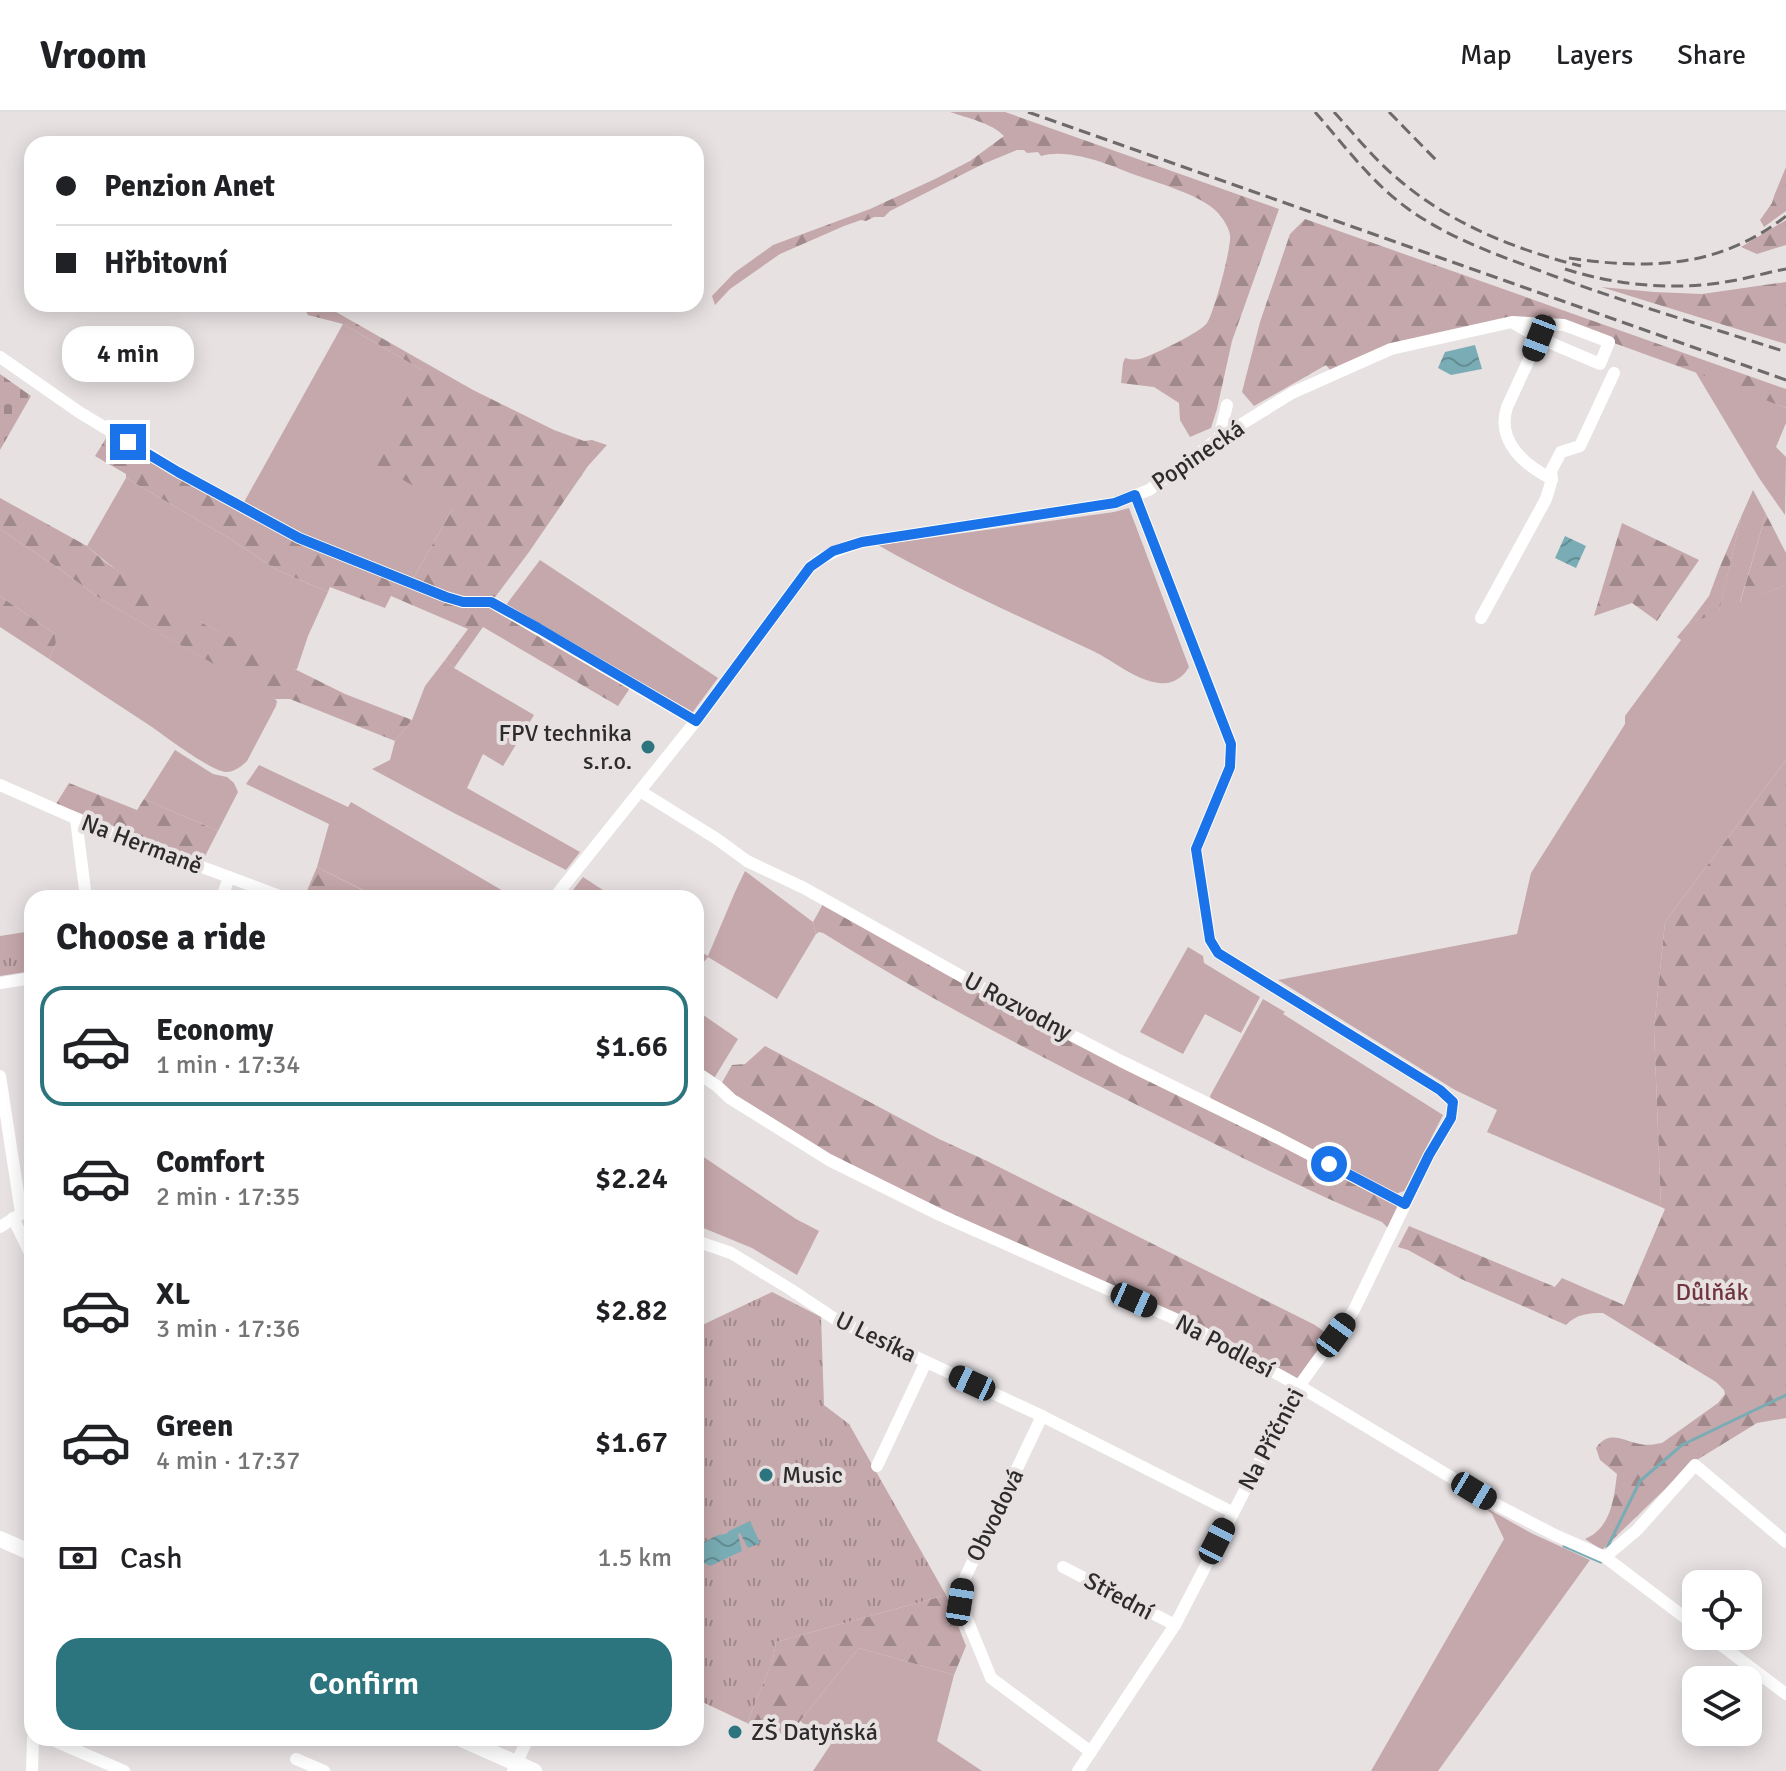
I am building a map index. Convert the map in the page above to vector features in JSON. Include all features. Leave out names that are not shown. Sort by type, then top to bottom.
[{"type":"main road","points":[[0,1539],[24,1550]]},
{"type":"main road","points":[[474,1746],[515,1767],[534,1771]]},
{"type":"street","points":[[1512,322],[1539,338],[1507,407],[1504,429],[1518,456],[1552,479]]},
{"type":"street","name":"Popinecká","points":[[560,890],[696,721],[810,567],[833,551],[862,542],[1115,503],[1149,490],[1219,438],[1292,393],[1391,349],[1512,322],[1564,325],[1609,342],[1600,364],[1539,338]]},
{"type":"street","points":[[0,357],[91,419],[178,472],[299,538],[446,597],[463,602],[491,602],[696,721]]},
{"type":"street","points":[[1481,618],[1546,499],[1551,471],[1561,452],[1580,446],[1614,373]]},
{"type":"street","points":[[1219,438],[1227,405]]},
{"type":"street","name":"Na Příčnici","points":[[1078,1771],[1175,1625],[1299,1386],[1354,1310],[1429,1155],[1451,1118],[1453,1102],[1440,1090],[1218,953],[1210,940],[1196,849],[1230,767],[1231,744],[1135,495]]},
{"type":"street","name":"Na Hermaně","points":[[0,785],[76,819],[264,890]]},
{"type":"street","name":"U Rozvodny","points":[[640,791],[747,861],[804,888],[1004,1000],[1405,1204]]},
{"type":"street","points":[[76,819],[85,890]]},
{"type":"street","points":[[225,890],[229,877]]},
{"type":"street","points":[[0,983],[24,979]]},
{"type":"street","points":[[0,1076],[22,1213],[0,1227]]},
{"type":"street","name":"Na Podlesí","points":[[704,1077],[731,1099],[829,1160],[940,1215],[1189,1325],[1299,1386],[1499,1506],[1605,1557],[1682,1615]]},
{"type":"street","name":"U Lesíka","points":[[704,1244],[731,1253],[835,1319],[1042,1416],[1232,1512]]},
{"type":"street","points":[[877,1466],[926,1362]]},
{"type":"street","name":"Obvodová","points":[[1042,1416],[963,1582],[960,1602],[991,1678],[1091,1752]]},
{"type":"street","points":[[1605,1557],[1637,1530],[1695,1465],[1786,1542]]},
{"type":"street","name":"Střední","points":[[1063,1567],[1175,1625]]},
{"type":"street","points":[[1728,1650],[1786,1694]]},
{"type":"street","points":[[32,1771],[33,1746]]},
{"type":"street","points":[[66,1746],[124,1771]]},
{"type":"street","points":[[515,1767],[524,1746]]},
{"type":"street","points":[[296,1759],[324,1771]]},
{"type":"green space","points":[[950,112],[1005,112],[1279,209],[1232,341],[1211,428],[1190,437],[1180,420],[1179,403],[1154,387],[1121,383],[1125,358],[1149,356],[1207,323],[1228,252],[1230,235],[1227,226],[1211,206],[1201,200],[1086,158],[1062,154],[1041,156],[1038,152],[1017,150],[983,164],[890,211],[884,217],[844,226],[780,254],[730,289],[715,305],[712,296],[734,273],[773,245],[870,209],[935,179],[970,161],[1004,136],[986,124]]},
{"type":"green space","points":[[1786,167],[1786,211],[1764,227],[1760,220],[1772,203]]},
{"type":"green space","points":[[1305,219],[1786,389],[1786,408],[1564,325],[1512,322],[1330,370],[1326,365],[1254,406],[1242,392],[1260,322],[1290,234]]},
{"type":"green space","points":[[1786,220],[1786,245],[1757,254],[1741,247]]},
{"type":"green space","points":[[1786,282],[1786,344],[1601,287],[1702,294]]},
{"type":"green space","points":[[306,312],[336,312],[473,390],[554,430],[584,441],[607,445],[588,466],[493,600],[632,685],[618,706],[483,627],[454,668],[445,660],[468,629],[391,596],[385,608],[330,587],[328,592],[277,570],[95,456],[108,435],[297,542],[413,579],[453,508],[371,462],[422,370],[343,324]]},
{"type":"green space","points":[[343,324],[422,370],[453,508],[413,579],[300,535],[243,504]]},
{"type":"green space","points":[[1695,371],[1786,408],[1786,423],[1776,447],[1786,457],[1785,515],[1759,478]]},
{"type":"green space","points":[[0,374],[31,396],[0,450]]},
{"type":"green space","points":[[126,478],[277,570],[328,592],[297,669],[160,599],[87,546]]},
{"type":"green space","points":[[1753,490],[1766,514],[1740,602],[1786,585],[1786,760],[1665,922],[1654,1029],[1661,1207],[1487,1132],[1497,1110],[1455,1090],[1278,980],[1517,934],[1531,873],[1625,724],[1625,716],[1681,640],[1677,637],[1688,624],[1719,611],[1741,517]]},
{"type":"green space","points":[[0,498],[87,546],[142,587],[206,625],[345,694],[412,720],[395,741],[290,699],[275,699],[102,600],[0,529]]},
{"type":"green space","points":[[1129,508],[1189,667],[1180,677],[1168,683],[1150,681],[1133,674],[1093,651],[878,545],[1114,512]]},
{"type":"green space","points":[[1766,514],[1786,553],[1786,585],[1740,603]]},
{"type":"green space","points":[[1741,517],[1719,612],[1688,624],[1709,596]]},
{"type":"green space","points":[[1622,523],[1699,560],[1657,621],[1632,603],[1594,616]]},
{"type":"green space","points":[[0,529],[102,600],[274,698],[276,706],[247,761],[229,772],[210,766],[49,659],[56,643],[55,634],[0,596]]},
{"type":"green space","points":[[540,560],[718,678],[692,713],[506,605]]},
{"type":"green space","points":[[0,596],[55,634],[56,643],[49,659],[0,627]]},
{"type":"green space","points":[[445,660],[534,715],[503,766],[483,754],[467,788],[580,852],[566,870],[372,769],[390,760],[395,741],[412,720],[425,686]]},
{"type":"green space","points":[[175,750],[234,783],[238,792],[218,831],[144,799]]},
{"type":"green space","name":"Důlňák","points":[[1786,760],[1786,1418],[1757,1423],[1692,1463],[1602,1550],[1585,1539],[1601,1528],[1610,1512],[1617,1474],[1600,1460],[1596,1448],[1611,1438],[1643,1445],[1662,1443],[1718,1403],[1725,1394],[1724,1390],[1716,1382],[1603,1313],[1583,1315],[1566,1325],[1461,1279],[1398,1247],[1409,1226],[1555,1287],[1562,1278],[1624,1305],[1665,1209],[1661,1207],[1654,1029],[1665,922]]},
{"type":"green space","points":[[259,765],[348,807],[351,802],[501,890],[363,890],[317,867],[329,824],[246,784]]},
{"type":"green space","points":[[69,783],[137,810],[144,799],[218,831],[203,860],[56,804]]},
{"type":"green space","points":[[317,867],[362,890],[307,890]]},
{"type":"green space","points":[[745,871],[813,922],[816,934],[777,999],[708,957],[704,962],[704,954],[708,956]]},
{"type":"green space","points":[[583,877],[603,890],[573,890]]},
{"type":"green space","points":[[823,904],[1398,1205],[1392,1227],[1389,1229],[1382,1222],[1293,1182],[1106,1089],[942,1003],[823,933],[816,934],[813,922]]},
{"type":"green space","points":[[24,932],[24,972],[0,976],[0,936]]},
{"type":"green space","points":[[1188,947],[1203,956],[1204,963],[1260,997],[1241,1033],[1205,1014],[1183,1054],[1140,1032]]},
{"type":"green space","points":[[1263,999],[1443,1115],[1404,1191],[1395,1194],[1212,1103],[1210,1096]]},
{"type":"green space","points":[[704,1016],[738,1039],[713,1080],[704,1075]]},
{"type":"green space","points":[[765,1046],[939,1139],[1315,1325],[1330,1336],[1298,1380],[836,1158],[720,1086],[732,1065],[745,1064]]},
{"type":"green space","points":[[704,1157],[819,1231],[797,1275],[752,1248],[704,1228]]},
{"type":"green space","points":[[772,1292],[821,1317],[824,1405],[849,1424],[946,1595],[776,1642],[773,1659],[747,1723],[704,1703],[704,1324]]},
{"type":"green space","points":[[1483,1506],[1531,1533],[1590,1560],[1438,1771],[1371,1771],[1504,1539],[1492,1514]]},
{"type":"green space","points":[[946,1595],[966,1646],[954,1675],[859,1648],[790,1737],[747,1723],[773,1659],[776,1642]]},
{"type":"green space","points":[[859,1648],[954,1675],[937,1741],[982,1771],[813,1771],[831,1744],[800,1721]]},
{"type":"water","points":[[1475,345],[1482,369],[1451,375],[1438,368],[1445,352]]},
{"type":"water","points":[[1565,536],[1586,546],[1576,568],[1555,558]]},
{"type":"water","points":[[750,1521],[760,1543],[748,1548],[740,1533],[742,1551],[710,1566],[704,1563],[704,1542]]},
{"type":"waterway","points":[[1607,1548],[1640,1481],[1682,1445],[1786,1395]]},
{"type":"waterway","points":[[1564,1546],[1601,1562]]},
{"type":"railway","points":[[1028,112],[1786,380]]},
{"type":"railway","points":[[1315,112],[1358,163],[1394,198],[1454,236],[1599,292],[1786,352]]},
{"type":"railway","points":[[1334,112],[1389,171],[1439,209],[1508,243],[1581,266]]},
{"type":"railway","points":[[1389,112],[1437,161]]},
{"type":"railway","points":[[1569,258],[1627,264],[1683,261],[1736,246],[1786,216]]},
{"type":"railway","points":[[1565,269],[1627,283],[1669,286],[1711,284],[1786,269]]},
{"type":"place","name":"FPV technika s.r.o.","points":[[648,747]]},
{"type":"place","name":"Music","points":[[766,1475]]},
{"type":"place","name":"ZŠ Datyňská","points":[[735,1732]]},
{"type":"route","points":[[128,442],[299,538],[446,597],[463,602],[491,602],[696,721],[810,567],[833,551],[862,542],[1115,503],[1135,495],[1231,744],[1230,767],[1196,849],[1210,940],[1218,953],[1440,1090],[1453,1102],[1451,1118],[1405,1204],[1329,1164]]}]
